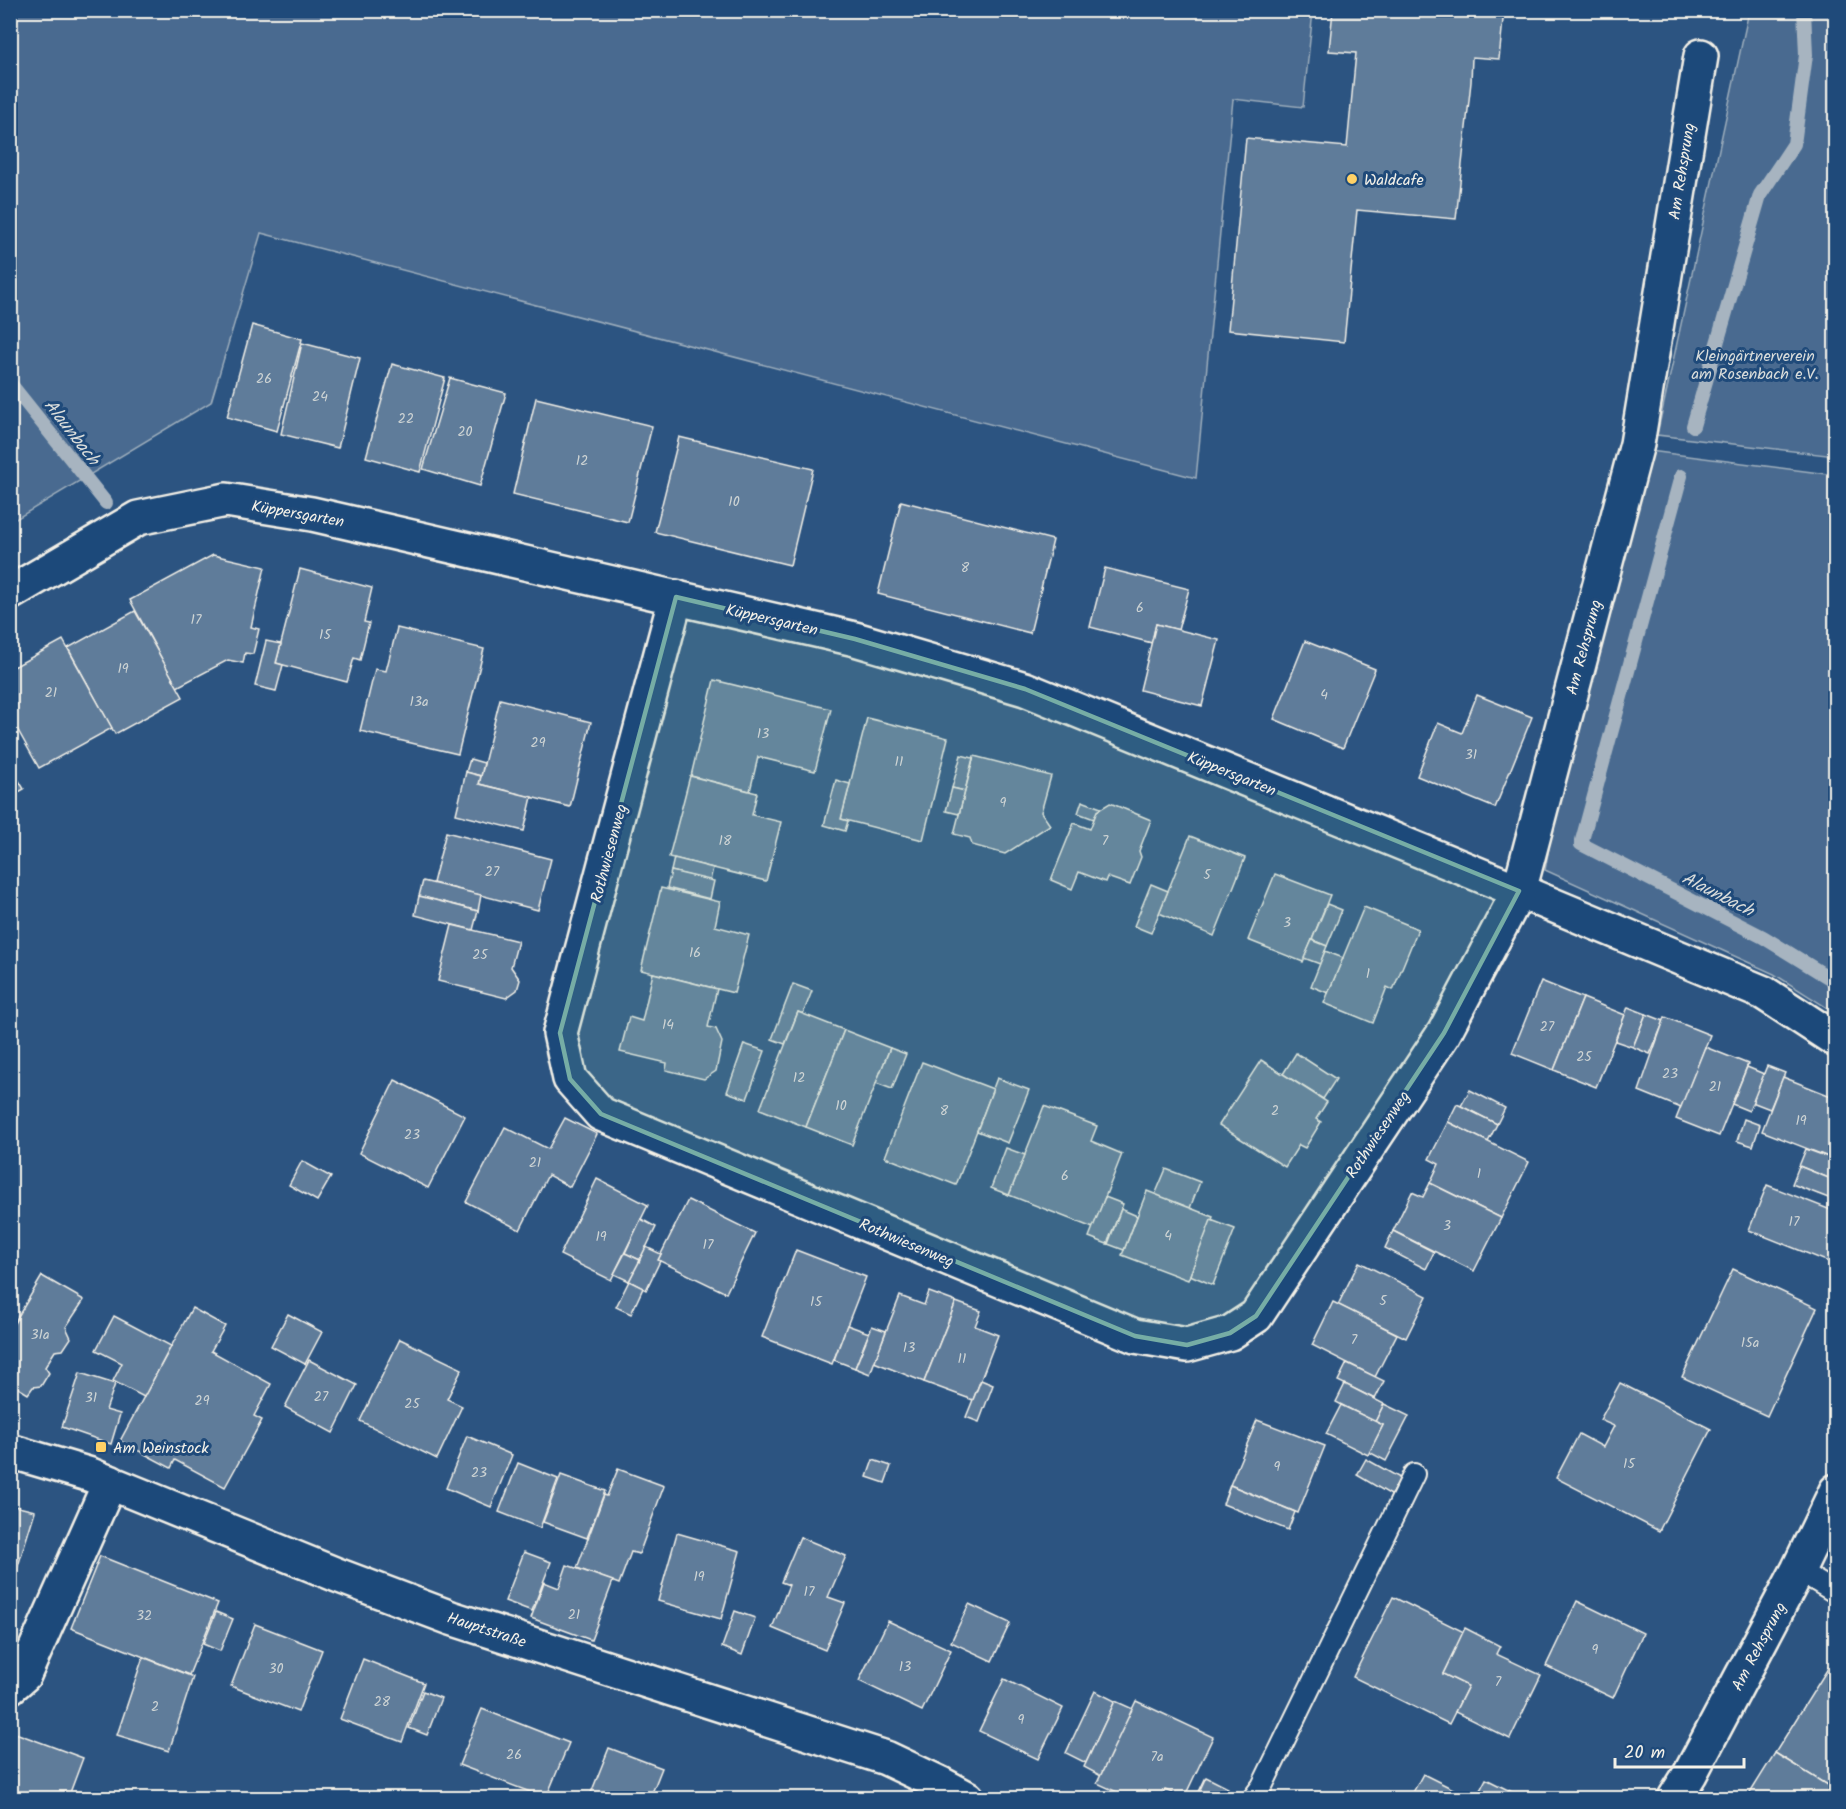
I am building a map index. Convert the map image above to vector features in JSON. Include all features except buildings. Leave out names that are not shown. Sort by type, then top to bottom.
[{"type":"street","name":"Am Rehsprung","points":[[1519,891],[1637,444],[1701,56]]},
{"type":"street","name":"Küppersgarten","points":[[10,593],[138,518],[225,501],[312,514],[855,639],[1025,689],[1519,891]]},
{"type":"street","name":"Rothwiesenweg","points":[[676,597],[560,1033],[570,1079],[601,1114],[1135,1336],[1187,1345],[1230,1334],[1256,1316],[1444,1033],[1519,891]]},
{"type":"street","points":[[1519,891],[1764,993],[1836,1040]]},
{"type":"street","name":"Hauptstraße","points":[[10,1451],[110,1482],[337,1575],[451,1618],[886,1758],[967,1798]]},
{"type":"street","points":[[10,1687],[24,1675],[110,1482]]},
{"type":"street","name":"Am Rehsprung","points":[[1675,1798],[1690,1774],[1798,1570],[1836,1491]]},
{"type":"lane","points":[[1253,1798],[1262,1786],[1414,1474]]},
{"type":"lane","points":[[1798,1570],[1836,1593]]},
{"type":"highlighted area","points":[[676,597],[855,639],[1025,689],[1519,891],[1444,1033],[1256,1316],[1230,1333],[1187,1345],[1135,1336],[601,1114],[570,1079],[560,1033]]},
{"type":"green space","points":[[11,10],[1313,11],[1303,107],[1233,99],[1196,478],[261,233],[211,402],[11,522]]},
{"type":"green space","name":"Kleingärtnerverein am Rosenbach e.V.","points":[[1749,11],[1835,11],[1835,456],[1657,435]]},
{"type":"green space","points":[[1619,447],[1835,475],[1835,1013],[1774,974],[1545,870]]},
{"type":"waterway","points":[[1693,426],[1760,195],[1794,144],[1806,55],[1804,10]]},
{"type":"waterway","name":"Alaunbach","points":[[10,383],[106,503]]},
{"type":"waterway","points":[[1681,476],[1581,844],[1763,937],[1836,982]]},
{"type":"place","name":"Waldcafe","points":[[1352,179]]},
{"type":"place","name":"Am Weinstock","points":[[101,1447]]}]
